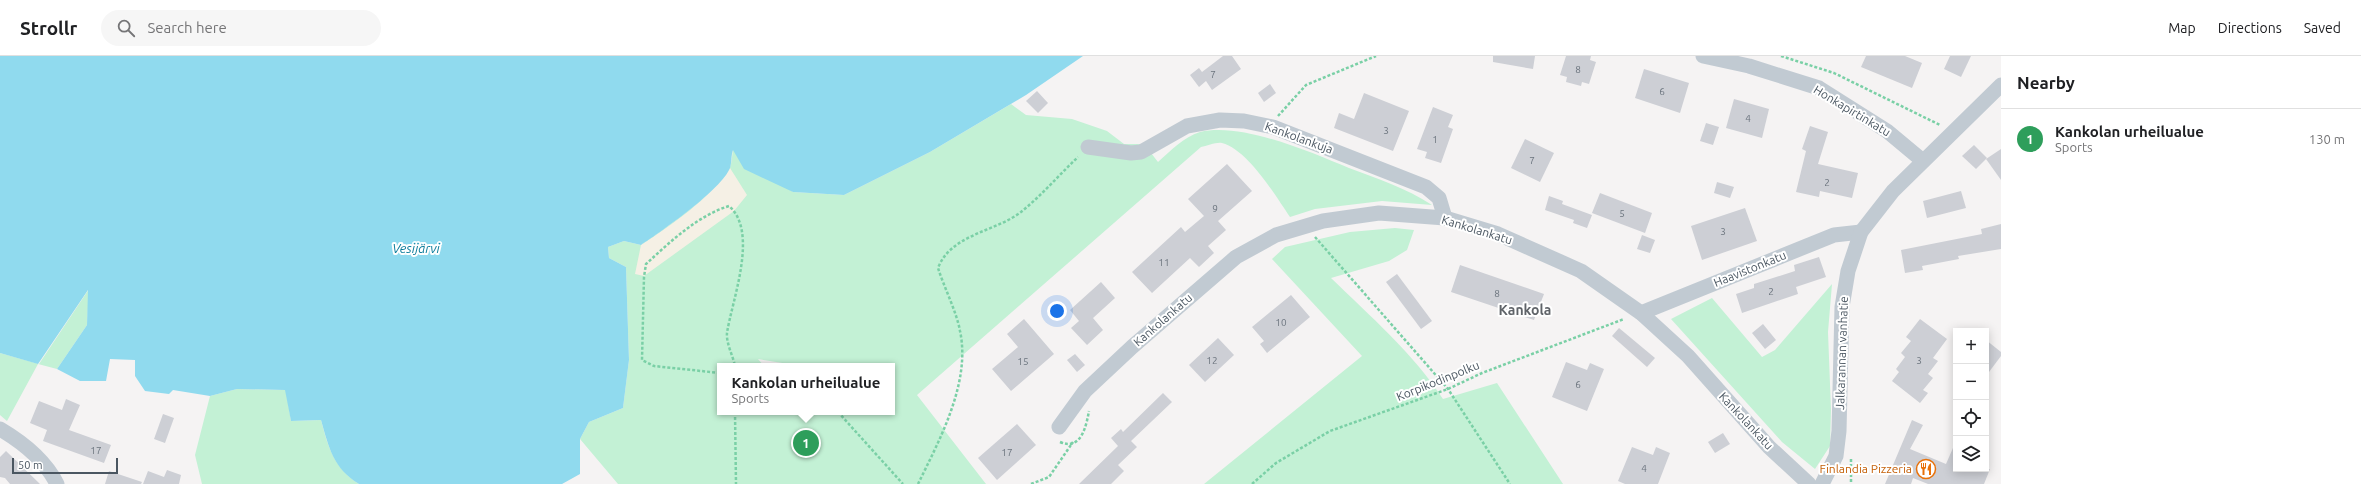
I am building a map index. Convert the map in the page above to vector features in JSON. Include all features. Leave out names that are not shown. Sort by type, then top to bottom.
[{"type":"street","name":"Honkapirtinkatu","points":[[1703,56],[1750,61],[1818,88],[1887,130],[1923,161]]},
{"type":"street","name":"Jalkarannan vanhatie","points":[[1822,484],[1837,450],[1840,431],[1842,307],[1848,271],[1861,232],[1893,191],[2001,85]]},
{"type":"street","name":"Kankolankuja","points":[[1088,147],[1131,153],[1141,152],[1187,126],[1220,120],[1244,121],[1273,126],[1426,187],[1439,198],[1444,218]]},
{"type":"street","name":"Kankolankatu","points":[[1058,433],[1085,391],[1132,347],[1236,257],[1276,235],[1323,221],[1379,213],[1444,218],[1498,234],[1581,271],[1641,313],[1688,356],[1769,447],[1809,484]]},
{"type":"street","name":"Haavistonkatu","points":[[1641,313],[1834,235],[1861,232]]},
{"type":"street","points":[[0,429],[23,443],[53,476],[57,484]]},
{"type":"path","points":[[1273,126],[1280,113],[1306,85],[1376,56]]},
{"type":"path","points":[[1781,56],[1834,73],[1941,126],[1951,134]]},
{"type":"path","points":[[918,484],[938,442],[963,366],[960,331],[938,268],[942,258],[956,245],[980,232],[1003,224],[1022,211],[1088,147]]},
{"type":"path","points":[[717,373],[654,366],[642,360],[644,277],[646,264],[676,238],[718,210],[729,206],[736,212],[743,234],[740,277],[727,335],[734,363]]},
{"type":"path","points":[[1318,232],[1313,234],[1448,389],[1510,484]]},
{"type":"path","name":"Korpikodinpolku","points":[[1252,484],[1276,463],[1330,431],[1448,389],[1482,373],[1641,313]]},
{"type":"path","points":[[1031,484],[1049,477],[1073,442],[1083,435],[1089,407]]},
{"type":"path","points":[[735,415],[736,484]]},
{"type":"path","points":[[841,415],[903,484]]},
{"type":"path","points":[[1058,433],[1069,444],[1073,442]]},
{"type":"path","points":[[1850,454],[1851,484]]},
{"type":"green space","points":[[1011,104],[1026,115],[1072,119],[1107,131],[1124,144],[1144,144],[1158,162],[1183,141],[1200,132],[1217,130],[1236,131],[1276,140],[1381,180],[1432,205],[1382,201],[1315,209],[1290,217],[1260,174],[1241,154],[1232,147],[1222,143],[1201,147],[917,395],[986,484],[618,484],[580,439],[589,422],[623,408],[629,360],[626,267],[609,258],[608,247],[624,241],[641,245],[690,209],[704,198],[725,176],[731,165],[733,149],[793,192],[844,195],[930,152]]},
{"type":"green space","points":[[1395,228],[1414,230],[1407,250],[1389,261],[1331,278],[1405,351],[1443,399],[1497,383],[1563,484],[1204,484],[1362,356],[1272,259],[1285,247],[1350,232]]},
{"type":"green space","points":[[1832,284],[1828,332],[1831,410],[1830,446],[1815,469],[1782,442],[1671,319],[1712,298],[1762,357],[1775,350]]},
{"type":"green space","points":[[89,289],[87,325],[57,369],[38,364],[7,421],[0,415],[0,353],[39,364]]},
{"type":"green space","points":[[237,389],[286,390],[291,421],[321,420],[326,439],[333,456],[350,478],[359,484],[202,484],[195,455],[210,396]]},
{"type":"sand","points":[[730,168],[747,195],[734,211],[644,276],[635,274],[641,245],[665,229],[701,201]]},
{"type":"water","name":"Vesijärvi","points":[[0,56],[1083,56],[1026,95],[930,152],[844,195],[793,192],[744,169],[733,150],[730,168],[724,177],[690,210],[641,245],[624,241],[608,247],[609,258],[626,267],[629,360],[623,408],[589,422],[580,439],[580,474],[562,484],[359,484],[343,471],[333,456],[321,420],[291,421],[285,390],[237,389],[210,396],[173,390],[169,394],[145,391],[135,376],[135,360],[110,359],[106,381],[80,381],[57,369],[87,325],[88,290],[38,364],[0,353]]},
{"type":"building","points":[[1223,56],[1232,56],[1241,69],[1212,90],[1206,81],[1199,87],[1190,75],[1199,68],[1202,72]]},
{"type":"building","points":[[1493,56],[1535,56],[1533,69],[1493,62]]},
{"type":"building","points":[[1566,56],[1591,56],[1590,60],[1596,62],[1589,84],[1582,82],[1581,86],[1566,82],[1567,77],[1560,75]]},
{"type":"building","points":[[1866,56],[1905,56],[1922,63],[1912,88],[1861,67]]},
{"type":"building","points":[[1950,56],[1971,56],[1961,77],[1944,69]]},
{"type":"building","points":[[1644,69],[1689,83],[1680,113],[1635,98]]},
{"type":"building","points":[[1270,84],[1276,93],[1264,102],[1258,93]]},
{"type":"building","points":[[1037,91],[1048,103],[1038,113],[1026,101]]},
{"type":"building","points":[[1364,93],[1409,111],[1393,151],[1334,128],[1339,113],[1354,119]]},
{"type":"building","points":[[1734,99],[1769,109],[1762,138],[1726,128]]},
{"type":"building","points":[[1433,107],[1453,115],[1448,127],[1453,129],[1441,163],[1425,158],[1427,152],[1417,149]]},
{"type":"building","points":[[1706,123],[1719,127],[1713,145],[1700,141]]},
{"type":"building","points":[[1810,126],[1828,132],[1818,164],[1858,173],[1852,198],[1820,191],[1819,197],[1796,192],[1806,151],[1802,149]]},
{"type":"building","points":[[1525,139],[1554,153],[1540,182],[1511,168]]},
{"type":"building","points":[[1974,145],[1987,158],[1976,169],[1962,156]]},
{"type":"building","points":[[2001,149],[2001,180],[1986,159]]},
{"type":"building","points":[[1227,164],[1252,191],[1218,221],[1226,230],[1208,246],[1214,253],[1199,267],[1190,258],[1152,293],[1132,272],[1181,227],[1185,232],[1204,216],[1188,199]]},
{"type":"building","points":[[1717,182],[1734,187],[1730,198],[1714,193]]},
{"type":"building","points":[[1961,191],[1966,208],[1927,218],[1923,201]]},
{"type":"building","points":[[1600,193],[1652,213],[1645,233],[1592,213]]},
{"type":"building","points":[[1549,196],[1563,201],[1562,204],[1592,215],[1587,228],[1573,223],[1574,220],[1545,210]]},
{"type":"building","points":[[1745,208],[1757,241],[1702,260],[1691,226]]},
{"type":"building","points":[[2001,224],[2001,249],[1958,256],[1959,259],[1922,266],[1923,270],[1905,273],[1901,250],[1982,234],[1981,229]]},
{"type":"building","points":[[1642,235],[1655,240],[1650,253],[1637,249]]},
{"type":"building","points":[[1819,257],[1826,277],[1796,287],[1798,294],[1742,313],[1736,294],[1754,288],[1754,284],[1795,271],[1794,265]]},
{"type":"building","points":[[1460,265],[1544,294],[1534,320],[1451,292]]},
{"type":"building","points":[[1397,274],[1432,321],[1421,329],[1386,282]]},
{"type":"building","points":[[1101,282],[1115,298],[1093,318],[1103,330],[1087,345],[1071,328],[1079,321],[1070,310]]},
{"type":"building","points":[[1291,295],[1310,317],[1267,353],[1260,344],[1264,341],[1252,327]]},
{"type":"building","points":[[1024,319],[1054,354],[1011,391],[992,369],[1018,347],[1007,334]]},
{"type":"building","points":[[1920,319],[1947,339],[1933,358],[1938,361],[1928,374],[1933,378],[1923,390],[1928,393],[1920,403],[1892,381],[1899,372],[1896,369],[1905,357],[1901,353],[1911,341],[1906,337]]},
{"type":"building","points":[[1763,324],[1776,340],[1765,349],[1752,333]]},
{"type":"building","points":[[1619,328],[1655,358],[1647,367],[1612,336]]},
{"type":"building","points":[[1218,338],[1234,355],[1205,382],[1189,365]]},
{"type":"building","points":[[1989,342],[2001,352],[2001,356],[1989,372]]},
{"type":"building","points":[[1075,354],[1085,365],[1077,372],[1067,360]]},
{"type":"building","points":[[1566,362],[1587,370],[1590,363],[1604,369],[1587,411],[1552,397]]},
{"type":"building","points":[[1163,393],[1172,402],[1131,441],[1137,447],[1118,465],[1124,471],[1111,484],[1079,484],[1118,446],[1111,438],[1121,429],[1123,432]]},
{"type":"building","points":[[66,399],[80,405],[69,430],[111,445],[104,463],[43,441],[47,430],[30,423],[39,401],[62,410]]},
{"type":"building","points":[[163,414],[174,418],[165,443],[154,439]]},
{"type":"building","points":[[1912,420],[1923,425],[1910,449],[1946,464],[1953,448],[1953,472],[1989,472],[1984,484],[1928,484],[1913,478],[1911,484],[1885,484]]},
{"type":"building","points":[[1017,424],[1036,445],[997,480],[978,458]]},
{"type":"building","points":[[1723,433],[1730,444],[1715,453],[1708,442]]},
{"type":"building","points":[[1632,447],[1653,455],[1656,447],[1670,453],[1658,484],[1625,484],[1618,481]]},
{"type":"building","points":[[6,451],[40,484],[10,484],[5,478],[0,477],[0,457]]},
{"type":"building","points":[[167,470],[181,475],[179,484],[143,484],[148,471],[164,477]]},
{"type":"building","points":[[109,471],[142,482],[141,484],[105,484]]},
{"type":"place","name":"Kankolan urheilualue","points":[[806,443]]},
{"type":"place","name":"Finlandia Pizzeria","points":[[1926,469]]},
{"type":"district","name":"Kankola","points":[[1525,310]]}]
